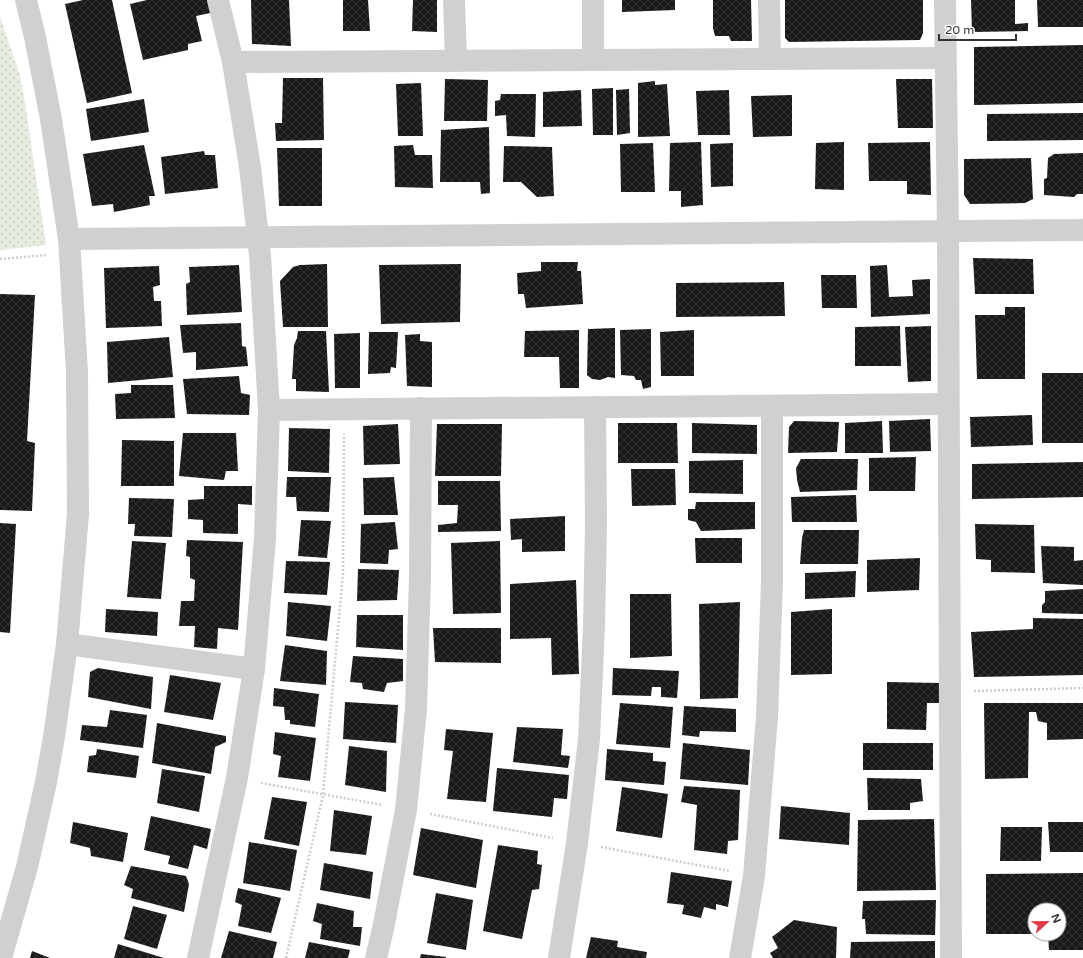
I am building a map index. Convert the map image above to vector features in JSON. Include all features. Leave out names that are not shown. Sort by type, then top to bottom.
[{"type":"street","points":[[2,958],[25,874],[46,782],[60,702],[67,644],[78,514],[77,372],[70,245],[52,119],[26,0]]},
{"type":"street","points":[[198,958],[237,778],[254,669],[265,538],[269,410],[260,255],[250,167],[233,62],[218,0]]},
{"type":"street","points":[[454,0],[456,61]]},
{"type":"street","points":[[592,0],[593,60]]},
{"type":"street","points":[[769,0],[770,59]]},
{"type":"street","points":[[945,0],[948,231],[951,958]]},
{"type":"street","points":[[233,62],[945,58]]},
{"type":"street","points":[[70,245],[258,237],[1083,230]]},
{"type":"street","points":[[269,410],[948,404]]},
{"type":"street","points":[[740,958],[754,876],[767,717],[772,582],[772,406]]},
{"type":"street","points":[[559,958],[577,843],[589,739],[596,524],[596,407]]},
{"type":"street","points":[[376,958],[406,810],[416,709],[420,577],[421,408]]},
{"type":"street","points":[[67,644],[254,669]]},
{"type":"path","points":[[0,259],[70,245]]},
{"type":"path","points":[[286,958],[323,795],[343,573],[344,409]]},
{"type":"path","points":[[966,691],[1083,688]]},
{"type":"path","points":[[237,778],[754,876]]},
{"type":"shaded area","points":[[0,17],[20,75],[46,245],[0,250]]},
{"type":"building","points":[[83,0],[112,0],[132,93],[87,103],[65,4]]},
{"type":"building","points":[[147,0],[212,0],[215,12],[196,16],[202,41],[188,44],[188,50],[143,60],[130,4]]},
{"type":"building","points":[[251,0],[289,0],[291,46],[252,44]]},
{"type":"building","points":[[343,0],[368,0],[370,31],[343,31]]},
{"type":"building","points":[[413,0],[437,0],[437,32],[412,31]]},
{"type":"building","points":[[622,0],[675,0],[675,10],[622,12]]},
{"type":"building","points":[[713,0],[751,0],[752,41],[731,41],[729,36],[715,36],[713,28]]},
{"type":"building","points":[[785,0],[923,0],[923,33],[920,40],[789,42],[785,38]]},
{"type":"building","points":[[971,0],[1015,0],[1015,24],[1028,23],[1028,31],[972,32]]},
{"type":"building","points":[[1037,0],[1083,0],[1083,27],[1038,27]]},
{"type":"building","points":[[1083,45],[1083,103],[974,105],[974,47]]},
{"type":"building","points":[[283,78],[323,78],[324,140],[276,141],[275,123],[282,123]]},
{"type":"building","points":[[445,79],[488,80],[487,121],[444,121]]},
{"type":"building","points":[[896,79],[932,79],[933,128],[898,128]]},
{"type":"building","points":[[655,81],[655,85],[667,84],[670,136],[638,137],[638,83]]},
{"type":"building","points":[[421,83],[423,136],[398,136],[396,84]]},
{"type":"building","points":[[613,88],[613,135],[593,135],[592,89]]},
{"type":"building","points":[[629,89],[630,133],[617,135],[616,90]]},
{"type":"building","points":[[581,90],[582,126],[543,127],[543,92]]},
{"type":"building","points":[[729,90],[730,135],[698,135],[696,91]]},
{"type":"building","points":[[501,94],[536,94],[535,137],[507,136],[506,115],[495,116],[495,101],[500,100]]},
{"type":"building","points":[[792,95],[792,136],[753,137],[751,96]]},
{"type":"building","points":[[144,99],[149,132],[91,141],[86,109]]},
{"type":"building","points":[[1083,113],[1083,140],[987,141],[987,114]]},
{"type":"building","points":[[489,127],[490,193],[481,194],[480,182],[440,182],[441,130]]},
{"type":"building","points":[[701,142],[703,205],[681,207],[681,191],[669,191],[670,143]]},
{"type":"building","points":[[844,142],[844,190],[815,189],[816,143]]},
{"type":"building","points":[[930,142],[931,195],[907,194],[907,181],[869,181],[868,143]]},
{"type":"building","points":[[653,143],[655,192],[621,192],[620,144]]},
{"type":"building","points":[[733,143],[733,186],[711,187],[710,144]]},
{"type":"building","points":[[144,145],[155,196],[149,196],[150,205],[114,212],[113,204],[92,206],[83,154]]},
{"type":"building","points":[[413,145],[415,155],[432,155],[433,188],[395,187],[394,146]]},
{"type":"building","points":[[504,146],[552,147],[554,196],[537,197],[521,182],[503,182]]},
{"type":"building","points":[[277,148],[322,148],[322,206],[279,206]]},
{"type":"building","points":[[204,151],[205,155],[215,155],[218,188],[165,194],[161,157]]},
{"type":"building","points":[[1083,153],[1083,194],[1077,194],[1074,197],[1044,195],[1044,179],[1047,178],[1048,158],[1054,154]]},
{"type":"building","points":[[1031,158],[1033,199],[1025,203],[970,204],[964,195],[964,159]]},
{"type":"building","points":[[973,258],[1033,259],[1034,294],[975,294]]},
{"type":"building","points":[[541,262],[578,262],[577,271],[581,271],[583,304],[526,308],[524,294],[518,294],[517,273],[541,271]]},
{"type":"building","points":[[327,264],[328,327],[283,327],[280,281],[293,267],[300,265]]},
{"type":"building","points":[[461,264],[460,322],[381,324],[379,265]]},
{"type":"building","points":[[239,265],[242,312],[187,315],[186,284],[190,282],[189,267]]},
{"type":"building","points":[[887,265],[889,297],[913,296],[912,280],[930,279],[930,314],[871,317],[870,266]]},
{"type":"building","points":[[159,266],[160,285],[153,287],[154,301],[161,301],[162,326],[106,328],[104,268]]},
{"type":"building","points":[[821,275],[856,275],[857,308],[822,308]]},
{"type":"building","points":[[784,282],[785,316],[676,317],[676,283]]},
{"type":"building","points":[[0,294],[35,295],[27,441],[35,443],[32,511],[0,510]]},
{"type":"building","points":[[1005,307],[1025,307],[1025,379],[977,379],[975,315],[1005,315]]},
{"type":"building","points":[[241,323],[242,346],[246,347],[248,366],[196,370],[196,352],[183,353],[180,325]]},
{"type":"building","points":[[900,326],[901,366],[855,366],[855,327]]},
{"type":"building","points":[[931,326],[931,381],[908,382],[905,327]]},
{"type":"building","points":[[615,328],[615,378],[608,377],[600,380],[592,379],[587,375],[588,329]]},
{"type":"building","points":[[651,329],[651,387],[643,389],[641,380],[636,380],[634,376],[621,375],[620,330]]},
{"type":"building","points":[[579,330],[579,388],[560,388],[559,357],[524,357],[525,331]]},
{"type":"building","points":[[694,330],[694,376],[661,376],[660,332]]},
{"type":"building","points":[[298,331],[326,331],[329,392],[296,391],[296,379],[292,379],[294,345]]},
{"type":"building","points":[[369,332],[398,332],[396,368],[391,367],[390,373],[368,374]]},
{"type":"building","points":[[360,333],[360,388],[335,388],[334,334]]},
{"type":"building","points":[[420,334],[420,341],[432,342],[432,387],[407,386],[405,335]]},
{"type":"building","points":[[169,337],[173,377],[108,383],[107,342]]},
{"type":"building","points":[[1042,373],[1083,373],[1083,443],[1042,443]]},
{"type":"building","points":[[239,376],[241,393],[250,395],[249,415],[187,414],[183,379]]},
{"type":"building","points":[[131,385],[173,385],[175,418],[116,419],[115,394],[131,393]]},
{"type":"building","points":[[1032,415],[1033,445],[971,447],[970,417]]},
{"type":"building","points":[[930,419],[931,451],[890,452],[889,421]]},
{"type":"building","points":[[794,421],[839,422],[837,452],[788,453],[789,427]]},
{"type":"building","points":[[882,421],[883,453],[845,453],[845,423]]},
{"type":"building","points":[[618,423],[677,423],[678,463],[618,463]]},
{"type":"building","points":[[692,423],[757,425],[757,454],[692,453]]},
{"type":"building","points":[[398,424],[400,464],[364,465],[363,426]]},
{"type":"building","points":[[437,424],[502,424],[501,476],[435,476]]},
{"type":"building","points":[[289,428],[330,429],[329,473],[288,471]]},
{"type":"building","points":[[183,433],[236,433],[238,471],[226,471],[224,480],[179,476]]},
{"type":"building","points":[[122,440],[174,441],[174,486],[121,486]]},
{"type":"building","points":[[916,457],[915,491],[869,491],[869,458]]},
{"type":"building","points":[[801,459],[858,459],[857,490],[800,492],[796,468]]},
{"type":"building","points":[[743,460],[743,494],[689,493],[689,461]]},
{"type":"building","points":[[1083,462],[1083,497],[972,499],[972,464]]},
{"type":"building","points":[[631,469],[675,469],[676,505],[632,506]]},
{"type":"building","points":[[287,477],[331,477],[329,512],[297,511],[296,497],[286,497]]},
{"type":"building","points":[[394,477],[398,515],[364,515],[363,478]]},
{"type":"building","points":[[438,481],[500,481],[501,531],[438,532],[438,525],[457,523],[458,505],[438,505]]},
{"type":"building","points":[[204,486],[252,486],[252,505],[238,504],[238,534],[203,533],[203,520],[188,519],[188,500],[204,499]]},
{"type":"building","points":[[856,495],[857,522],[792,522],[791,497]]},
{"type":"building","points":[[129,498],[174,499],[172,537],[134,536],[135,524],[128,524]]},
{"type":"building","points":[[696,502],[755,502],[755,529],[701,531],[696,522],[688,520],[688,509],[695,509]]},
{"type":"building","points":[[565,516],[565,551],[522,552],[522,539],[511,540],[510,519]]},
{"type":"building","points":[[301,520],[331,521],[327,558],[298,556]]},
{"type":"building","points":[[395,522],[398,549],[389,550],[388,564],[360,563],[361,524]]},
{"type":"building","points":[[0,523],[16,524],[10,633],[0,632]]},
{"type":"building","points":[[975,524],[1034,525],[1035,573],[991,572],[991,560],[976,559]]},
{"type":"building","points":[[804,530],[859,530],[858,564],[800,564]]},
{"type":"building","points":[[695,538],[742,538],[742,563],[696,563]]},
{"type":"building","points":[[187,540],[243,542],[238,630],[218,628],[217,649],[194,647],[195,626],[179,626],[181,601],[194,601],[195,580],[190,578],[190,557],[186,556]]},
{"type":"building","points":[[132,541],[166,543],[161,599],[127,597]]},
{"type":"building","points":[[500,541],[501,613],[453,614],[451,543]]},
{"type":"building","points":[[1041,546],[1074,547],[1074,561],[1083,560],[1083,585],[1043,583]]},
{"type":"building","points":[[920,558],[919,590],[867,592],[867,560]]},
{"type":"building","points":[[286,561],[330,562],[327,595],[284,593]]},
{"type":"building","points":[[358,569],[399,570],[397,600],[357,601]]},
{"type":"building","points":[[856,571],[855,597],[805,599],[805,573]]},
{"type":"building","points":[[576,580],[579,674],[552,675],[551,638],[510,639],[510,584]]},
{"type":"building","points":[[1083,589],[1083,614],[1042,613],[1042,605],[1045,602],[1045,591]]},
{"type":"building","points":[[630,594],[671,594],[672,656],[630,658]]},
{"type":"building","points":[[288,602],[331,606],[327,641],[286,636]]},
{"type":"building","points":[[740,602],[738,698],[700,699],[699,604]]},
{"type":"building","points":[[106,609],[158,612],[157,636],[105,632]]},
{"type":"building","points":[[832,609],[832,674],[791,675],[791,612]]},
{"type":"building","points":[[357,615],[403,615],[403,650],[356,647]]},
{"type":"building","points":[[1033,618],[1083,619],[1083,675],[974,677],[971,632],[1033,629]]},
{"type":"building","points":[[433,628],[501,628],[501,663],[435,662]]},
{"type":"building","points":[[285,645],[327,651],[326,685],[280,681]]},
{"type":"building","points":[[353,656],[403,659],[403,681],[387,683],[384,692],[363,689],[362,683],[350,682]]},
{"type":"building","points":[[98,668],[153,677],[151,709],[88,697],[90,672]]},
{"type":"building","points":[[613,668],[679,671],[677,698],[661,697],[661,687],[652,687],[651,696],[612,695]]},
{"type":"building","points":[[170,675],[221,683],[213,720],[164,712]]},
{"type":"building","points":[[887,682],[940,683],[940,703],[927,703],[926,730],[887,729]]},
{"type":"building","points":[[274,688],[319,694],[315,727],[290,724],[290,720],[285,720],[284,707],[273,706]]},
{"type":"building","points":[[345,702],[398,705],[396,743],[343,739]]},
{"type":"building","points":[[620,703],[673,707],[670,748],[616,744]]},
{"type":"building","points":[[984,703],[1083,703],[1083,739],[1047,740],[1047,723],[1038,721],[1036,712],[1029,712],[1028,778],[985,779]]},
{"type":"building","points":[[684,706],[736,709],[736,732],[700,731],[699,737],[682,735]]},
{"type":"building","points":[[110,710],[147,715],[143,748],[80,740],[82,725],[107,727]]},
{"type":"building","points":[[157,723],[226,736],[226,742],[215,747],[211,774],[152,763]]},
{"type":"building","points":[[517,727],[563,729],[561,755],[570,756],[568,768],[513,762]]},
{"type":"building","points":[[446,729],[493,733],[486,802],[447,799],[453,751],[444,750]]},
{"type":"building","points":[[275,732],[316,738],[310,781],[278,777],[281,756],[273,754]]},
{"type":"building","points":[[683,743],[750,750],[748,785],[680,779]]},
{"type":"building","points":[[863,743],[933,743],[933,770],[863,770]]},
{"type":"building","points":[[349,746],[387,751],[386,792],[345,785]]},
{"type":"building","points":[[97,749],[139,756],[136,778],[87,772],[89,756],[96,755]]},
{"type":"building","points":[[607,749],[653,753],[653,761],[666,762],[664,785],[605,780]]},
{"type":"building","points":[[497,768],[569,775],[567,799],[554,798],[552,817],[493,811]]},
{"type":"building","points":[[162,769],[205,776],[199,812],[157,803]]},
{"type":"building","points":[[867,778],[921,779],[923,801],[910,803],[910,810],[868,810]]},
{"type":"building","points":[[684,786],[740,790],[738,840],[728,841],[727,854],[694,850],[697,805],[681,802]]},
{"type":"building","points":[[622,787],[668,794],[662,838],[616,831]]},
{"type":"building","points":[[272,797],[307,802],[299,846],[264,839]]},
{"type":"building","points":[[781,806],[850,813],[849,845],[779,839]]},
{"type":"building","points":[[334,810],[372,816],[366,855],[330,851]]},
{"type":"building","points":[[151,816],[211,829],[207,849],[194,845],[188,869],[168,864],[170,856],[144,850]]},
{"type":"building","points":[[934,819],[936,890],[857,891],[858,820]]},
{"type":"building","points":[[73,822],[128,833],[123,862],[91,856],[90,848],[70,843]]},
{"type":"building","points":[[1048,822],[1083,822],[1083,852],[1050,852]]},
{"type":"building","points":[[1001,827],[1042,827],[1041,861],[1000,861]]},
{"type":"building","points":[[421,828],[483,840],[476,888],[413,875]]},
{"type":"building","points":[[249,842],[297,850],[290,891],[243,883]]},
{"type":"building","points":[[498,845],[538,851],[537,864],[542,865],[539,889],[532,890],[522,939],[483,931]]},
{"type":"building","points":[[324,863],[373,872],[370,899],[320,890]]},
{"type":"building","points":[[131,866],[186,876],[189,884],[184,912],[131,898],[133,889],[124,885]]},
{"type":"building","points":[[671,872],[732,881],[728,907],[716,904],[716,910],[704,907],[701,918],[682,914],[684,905],[667,903]]},
{"type":"building","points":[[1083,873],[1083,950],[1049,950],[1048,942],[1067,942],[1067,902],[1027,902],[1027,934],[986,934],[986,874]]},
{"type":"building","points":[[238,888],[281,898],[271,933],[238,926],[242,905],[235,902]]},
{"type":"building","points":[[436,893],[473,900],[466,950],[427,943]]},
{"type":"building","points":[[936,900],[935,935],[866,934],[865,919],[862,919],[863,901]]},
{"type":"building","points":[[317,903],[354,911],[353,927],[362,927],[360,946],[320,939],[322,924],[313,921]]},
{"type":"building","points":[[133,906],[167,915],[157,949],[124,939]]},
{"type":"building","points":[[794,920],[837,927],[836,958],[773,958],[770,953],[778,948],[772,937]]},
{"type":"building","points":[[229,931],[277,942],[273,958],[221,958]]},
{"type":"building","points":[[591,937],[618,941],[617,947],[647,952],[646,958],[586,958]]},
{"type":"building","points":[[935,941],[935,958],[850,958],[851,942]]},
{"type":"building","points":[[309,942],[350,950],[348,958],[305,958]]},
{"type":"building","points":[[118,944],[164,958],[114,958]]},
{"type":"building","points":[[32,951],[50,958],[30,958]]},
{"type":"building","points":[[421,954],[446,957],[446,958],[420,958]]}]
